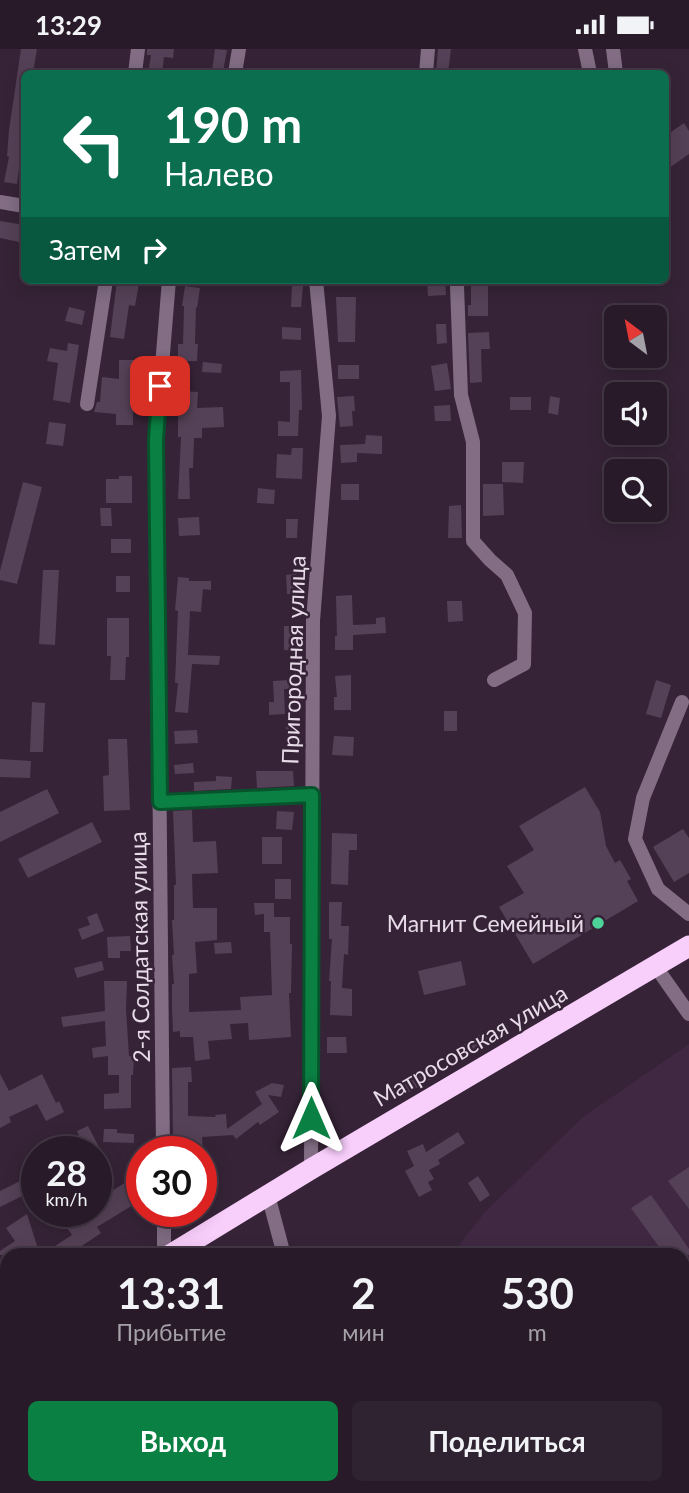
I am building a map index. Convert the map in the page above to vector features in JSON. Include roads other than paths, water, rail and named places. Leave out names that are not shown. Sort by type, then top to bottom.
[{"type":"highway","name":"Матросовская улица","points":[[181,1248],[689,946]]},
{"type":"street","points":[[135,70],[138,49]]},
{"type":"street","points":[[236,70],[239,49]]},
{"type":"street","points":[[426,70],[428,49]]},
{"type":"street","points":[[585,49],[589,70]]},
{"type":"street","points":[[613,49],[616,70]]},
{"type":"street","points":[[0,202],[21,206]]},
{"type":"street","points":[[87,404],[105,284]]},
{"type":"street","name":"2-я Солдатская улица","points":[[163,1136],[156,439],[169,284]]},
{"type":"street","name":"Пригородная улица","points":[[311,1169],[313,621],[329,416],[316,284]]},
{"type":"street","points":[[458,284],[461,395],[473,442],[473,541],[507,575],[525,613],[524,664],[494,680]]},
{"type":"street","points":[[682,702],[643,798],[635,839],[658,889],[689,914]]},
{"type":"street","points":[[160,802],[312,795]]},
{"type":"street","points":[[656,967],[689,1014]]},
{"type":"street","points":[[268,1195],[282,1248]]},
{"type":"street","points":[[164,1227],[164,1248]]},
{"type":"place","name":"Магнит Семейный","points":[[598,923]]}]
